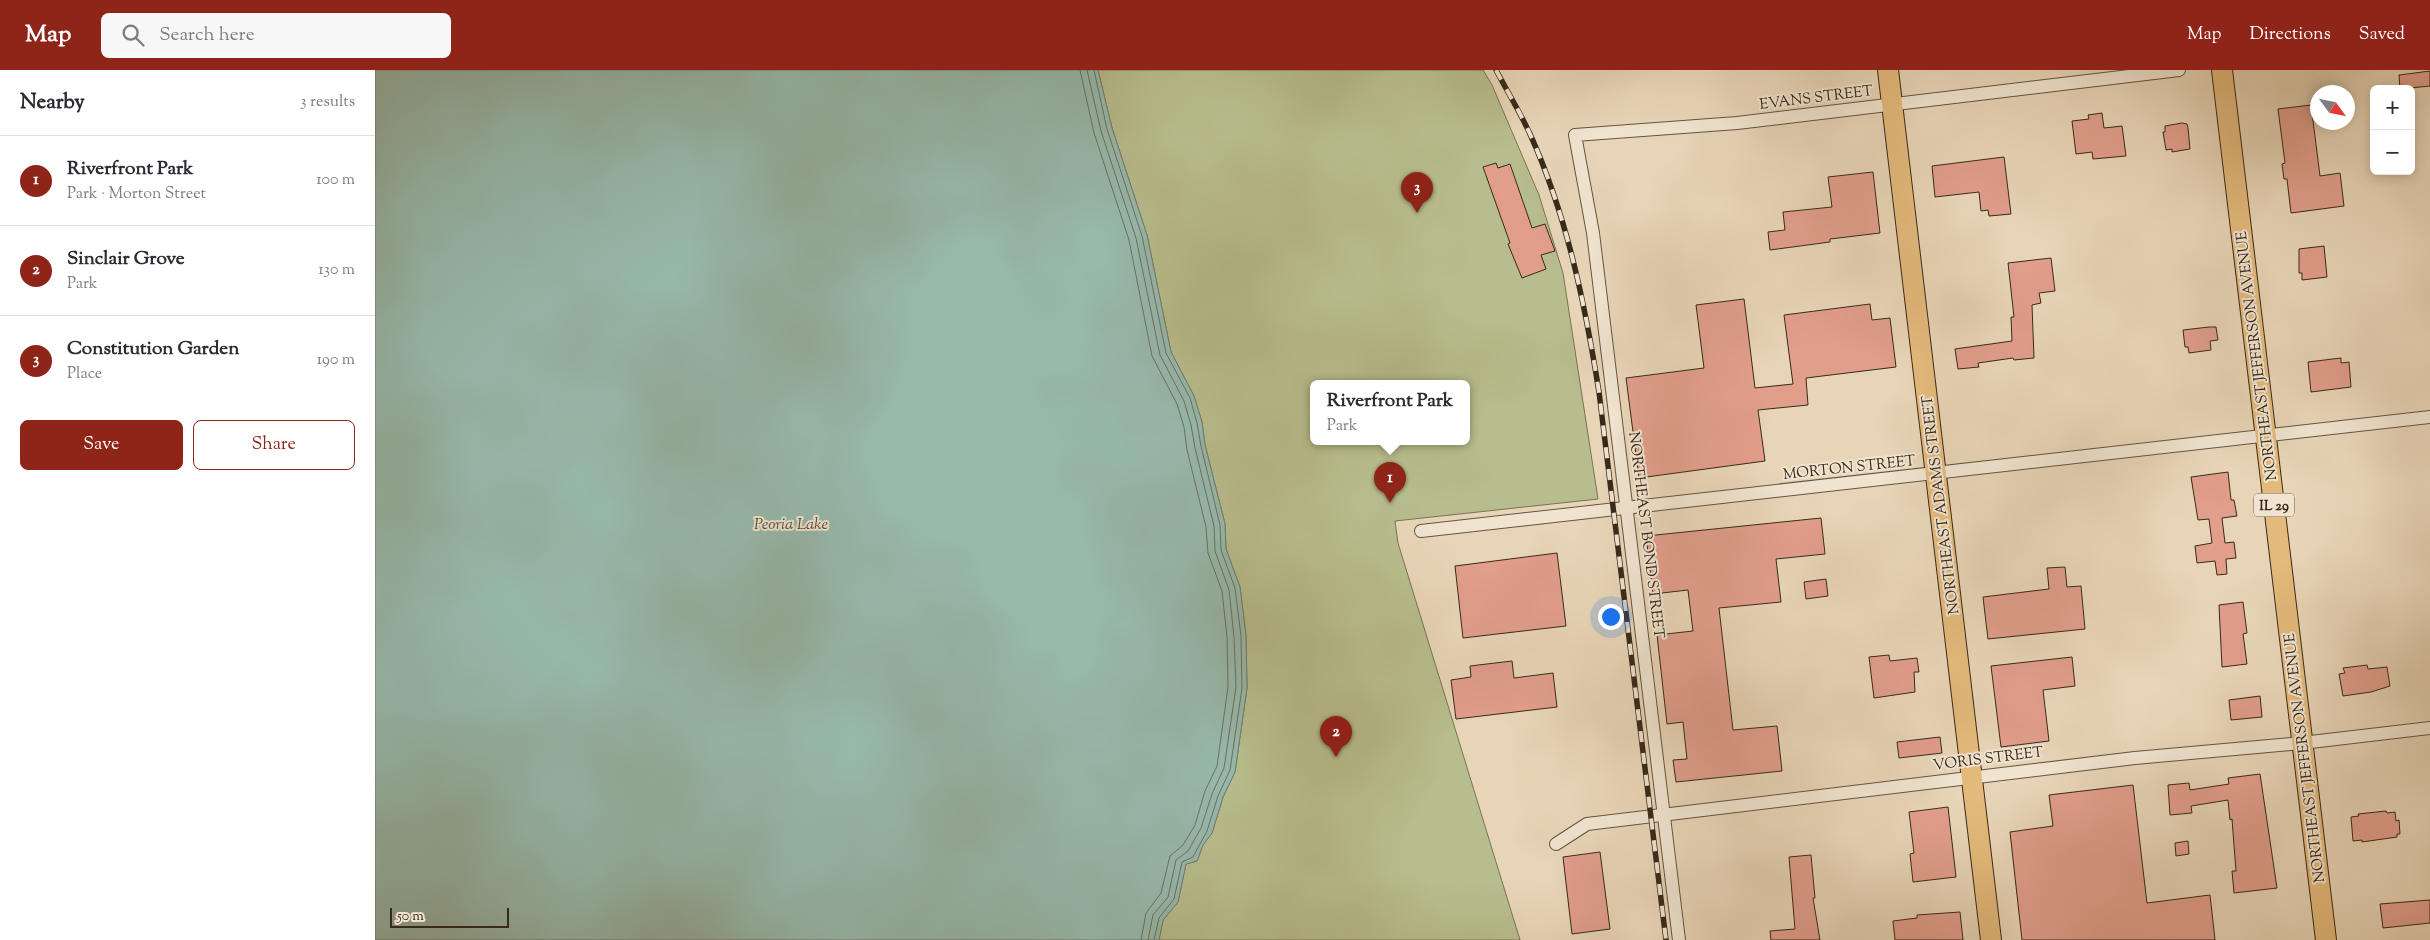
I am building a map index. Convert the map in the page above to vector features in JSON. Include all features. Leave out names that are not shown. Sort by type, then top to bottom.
[{"type":"main road","name":"NORTHEAST ADAMS STREET","points":[[1888,70],[1991,940]]},
{"type":"main road","name":"NORTHEAST JEFFERSON AVENUE","points":[[2222,70],[2325,940]]},
{"type":"street","name":"EVANS STREET","points":[[1575,135],[1737,123],[2179,70]]},
{"type":"street","name":"NORTHEAST BOND STREET","points":[[1575,135],[1593,233],[1679,940]]},
{"type":"street","name":"MORTON STREET","points":[[1421,531],[1936,474],[2430,416]]},
{"type":"street","name":"VORIS STREET","points":[[1556,844],[1587,824],[1972,776],[2135,758],[2302,743],[2430,728]]},
{"type":"green space","points":[[1098,70],[1483,70],[1492,85],[1539,195],[1563,273],[1598,499],[1395,521],[1398,543],[1520,940],[1159,940],[1163,920],[1178,902],[1186,864],[1197,861],[1203,845],[1212,833],[1223,797],[1235,772],[1247,688],[1246,636],[1240,587],[1226,549],[1225,524],[1205,445],[1202,422],[1194,396],[1171,352],[1147,235],[1112,128]]},
{"type":"water","name":"Peoria Lake","points":[[375,70],[1098,70],[1112,128],[1147,235],[1171,352],[1194,396],[1202,422],[1205,445],[1225,524],[1226,549],[1240,587],[1246,636],[1247,688],[1235,772],[1223,797],[1212,833],[1203,845],[1197,861],[1186,864],[1178,902],[1163,920],[1159,940],[375,940]]},
{"type":"building","points":[[2430,71],[2430,86],[2415,88],[2415,85],[2400,85],[2399,75]]},
{"type":"building","points":[[2310,105],[2310,130],[2314,130],[2320,176],[2340,173],[2344,206],[2291,213],[2287,179],[2284,179],[2282,164],[2285,163],[2278,109]]},
{"type":"building","points":[[2102,113],[2104,128],[2122,126],[2126,156],[2093,159],[2092,152],[2076,154],[2072,121],[2089,119],[2088,115]]},
{"type":"building","points":[[2187,124],[2190,149],[2172,152],[2172,149],[2166,150],[2163,132],[2165,132],[2165,126]]},
{"type":"building","points":[[2004,157],[2011,214],[1989,216],[1988,210],[1981,211],[1979,192],[1935,197],[1932,166]]},
{"type":"building","points":[[1496,163],[1498,168],[1510,164],[1532,228],[1545,224],[1555,251],[1541,255],[1546,269],[1522,278],[1508,244],[1510,243],[1483,167]]},
{"type":"building","points":[[1873,172],[1880,233],[1830,239],[1830,242],[1770,250],[1768,232],[1785,230],[1783,212],[1832,207],[1828,177]]},
{"type":"building","points":[[2324,246],[2327,277],[2302,280],[2302,273],[2299,273],[2299,249]]},
{"type":"building","points":[[2051,258],[2055,291],[2039,293],[2041,303],[2032,305],[2034,358],[2014,360],[2013,358],[1978,363],[1979,367],[1958,369],[1955,349],[2012,341],[2011,317],[2014,317],[2008,263]]},
{"type":"building","points":[[1744,299],[1755,388],[1793,384],[1784,315],[1870,304],[1872,320],[1890,318],[1896,367],[1806,378],[1808,405],[1758,410],[1765,461],[1639,478],[1626,378],[1704,368],[1696,305]]},
{"type":"building","points":[[2216,327],[2218,340],[2210,341],[2211,350],[2189,353],[2188,347],[2185,347],[2183,330]]},
{"type":"building","points":[[2341,358],[2341,363],[2349,362],[2351,387],[2311,392],[2308,362]]},
{"type":"building","points":[[2228,472],[2231,500],[2234,500],[2237,516],[2222,518],[2225,543],[2234,542],[2236,558],[2226,559],[2227,574],[2217,575],[2215,561],[2197,563],[2195,546],[2212,543],[2209,519],[2198,520],[2191,477]]},
{"type":"building","points":[[1821,518],[1825,554],[1776,559],[1781,602],[1719,608],[1733,730],[1777,726],[1782,771],[1676,782],[1673,760],[1687,759],[1683,722],[1667,724],[1657,635],[1693,631],[1688,590],[1653,594],[1646,536]]},
{"type":"building","points":[[1557,553],[1566,626],[1463,638],[1455,566]]},
{"type":"building","points":[[2065,567],[2067,587],[2081,586],[2085,629],[1988,639],[1983,597],[2049,589],[2047,568]]},
{"type":"building","points":[[1826,579],[1828,596],[1806,599],[1804,582]]},
{"type":"building","points":[[2243,602],[2247,633],[2243,634],[2247,664],[2222,667],[2219,605]]},
{"type":"building","points":[[1889,655],[1890,661],[1917,658],[1919,672],[1914,672],[1915,692],[1874,698],[1869,657]]},
{"type":"building","points":[[2072,657],[2075,686],[2043,690],[2049,741],[2001,747],[1991,666]]},
{"type":"building","points":[[1512,661],[1514,678],[1553,673],[1557,707],[1456,719],[1451,680],[1471,677],[1470,666]]},
{"type":"building","points":[[2367,665],[2368,669],[2387,667],[2390,686],[2371,692],[2343,696],[2339,674],[2345,673],[2343,668]]},
{"type":"building","points":[[2260,696],[2262,717],[2231,720],[2229,700]]},
{"type":"building","points":[[1940,737],[1942,753],[1899,758],[1897,742]]},
{"type":"building","points":[[2260,774],[2277,888],[2234,893],[2232,871],[2236,871],[2232,819],[2230,820],[2228,800],[2191,806],[2192,813],[2170,815],[2168,785],[2189,783],[2190,790],[2229,784],[2228,778]]},
{"type":"building","points":[[2133,785],[2147,903],[2210,895],[2215,940],[2022,940],[2010,832],[2053,826],[2049,795]]},
{"type":"building","points":[[1948,807],[1956,877],[1913,882],[1910,854],[1914,853],[1909,812]]},
{"type":"building","points":[[2386,811],[2387,813],[2395,812],[2396,821],[2399,820],[2400,834],[2397,834],[2397,837],[2362,842],[2362,840],[2353,841],[2351,817],[2359,816],[2358,814]]},
{"type":"building","points":[[2188,841],[2189,854],[2176,856],[2175,843]]},
{"type":"building","points":[[1600,852],[1610,929],[1572,934],[1563,857]]},
{"type":"building","points":[[1811,855],[1815,898],[1813,898],[1820,940],[1771,940],[1770,931],[1795,929],[1789,857]]},
{"type":"building","points":[[2430,900],[2430,923],[2383,928],[2380,904]]},
{"type":"building","points":[[1960,912],[1963,940],[1895,940],[1893,921],[1917,918],[1917,915]]},
{"type":"railway","points":[[1496,70],[1530,134],[1543,165],[1564,228],[1588,326],[1599,392],[1666,940]]},
{"type":"place","name":"Constitution Garden","points":[[1417,213]]},
{"type":"place","name":"Riverfront Park","points":[[1390,503]]},
{"type":"place","name":"Sinclair Grove","points":[[1336,757]]}]
